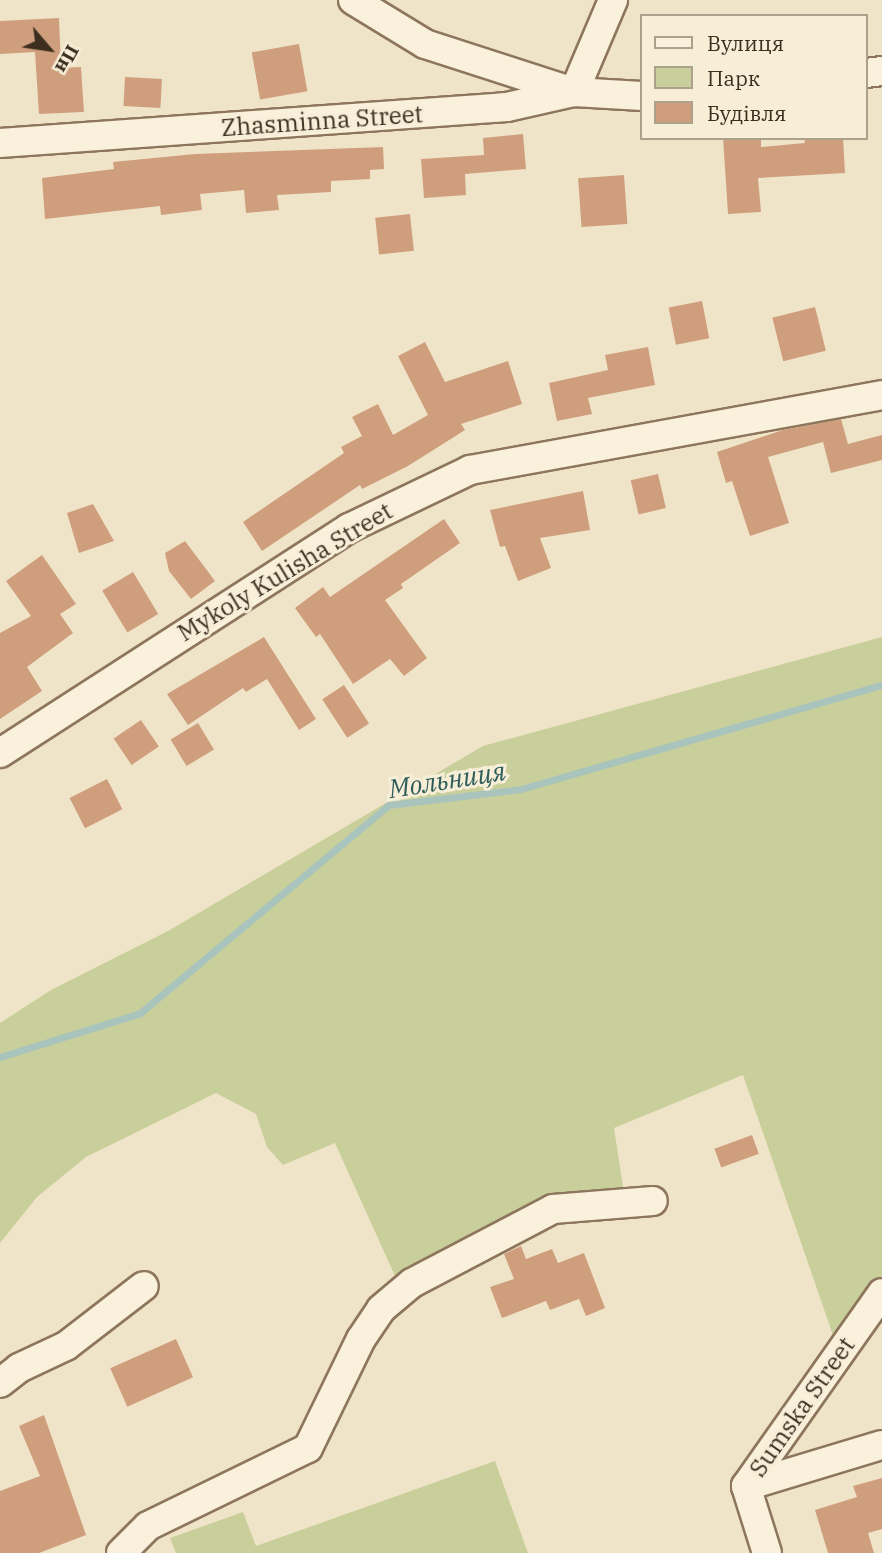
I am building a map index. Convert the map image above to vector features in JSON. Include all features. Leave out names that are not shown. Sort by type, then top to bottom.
[{"type":"street","points":[[353,0],[425,44],[574,92],[613,0]]},
{"type":"street","name":"Zhasminna Street","points":[[0,143],[507,107],[574,92],[640,96]]},
{"type":"street","name":"Mykoly Kulisha Street","points":[[0,753],[349,528],[470,470],[882,395]]},
{"type":"street","points":[[121,1553],[148,1527],[308,1448],[361,1339],[381,1309],[412,1283],[553,1209],[653,1200]]},
{"type":"street","points":[[0,1383],[19,1368],[66,1346],[144,1286]]},
{"type":"street","name":"Sumska Street","points":[[746,1486],[882,1293]]},
{"type":"street","points":[[767,1553],[746,1486],[882,1445]]},
{"type":"green space","points":[[882,637],[882,1277],[835,1341],[743,1075],[614,1128],[628,1219],[553,1221],[404,1296],[335,1143],[283,1165],[267,1147],[256,1114],[216,1093],[86,1157],[37,1197],[0,1243],[0,1023],[51,990],[168,931],[483,746]]},
{"type":"green space","points":[[495,1461],[528,1553],[176,1553],[170,1538],[243,1512],[256,1546]]},
{"type":"building","points":[[59,18],[61,68],[81,67],[84,112],[39,114],[35,52],[0,54],[0,21]]},
{"type":"building","points":[[299,44],[307,91],[260,100],[252,52]]},
{"type":"building","points":[[125,77],[162,79],[160,108],[123,106]]},
{"type":"building","points":[[523,134],[526,169],[465,174],[466,195],[424,198],[421,159],[484,155],[483,138]]},
{"type":"building","points":[[723,140],[761,140],[761,147],[805,143],[804,140],[843,140],[845,173],[758,178],[761,212],[728,214]]},
{"type":"building","points":[[383,147],[384,169],[370,170],[370,179],[331,181],[331,192],[277,195],[279,210],[246,213],[244,190],[200,194],[202,210],[161,215],[160,206],[45,219],[42,178],[114,169],[113,162],[195,154]]},
{"type":"building","points":[[624,175],[627,224],[582,227],[578,178]]},
{"type":"building","points":[[410,214],[414,251],[379,254],[375,218]]},
{"type":"building","points":[[702,301],[709,338],[676,345],[669,307]]},
{"type":"building","points":[[815,307],[826,351],[783,361],[772,318]]},
{"type":"building","points":[[425,342],[445,382],[508,361],[522,404],[461,424],[465,430],[408,466],[362,489],[360,485],[262,551],[243,522],[344,453],[341,447],[362,436],[352,417],[378,404],[393,435],[428,415],[398,356]]},
{"type":"building","points":[[648,347],[655,385],[588,398],[592,414],[557,421],[549,383],[608,370],[605,355]]},
{"type":"building","points":[[841,419],[848,444],[882,435],[882,460],[831,473],[823,442],[768,457],[789,523],[750,536],[732,481],[726,483],[717,452],[783,430]]},
{"type":"building","points":[[658,474],[666,508],[639,514],[631,480]]},
{"type":"building","points":[[583,491],[590,530],[540,538],[551,568],[518,581],[505,546],[500,547],[490,510]]},
{"type":"building","points":[[93,504],[114,541],[79,553],[67,513]]},
{"type":"building","points":[[444,519],[460,543],[401,584],[403,588],[385,600],[427,658],[404,676],[390,659],[353,684],[320,634],[316,637],[295,608],[323,587],[330,597]]},
{"type":"building","points":[[185,541],[215,581],[191,599],[169,571],[165,553]]},
{"type":"building","points":[[42,555],[76,604],[60,614],[73,633],[27,667],[42,691],[0,719],[0,633],[31,616],[6,581]]},
{"type":"building","points":[[133,572],[158,614],[127,633],[102,591]]},
{"type":"building","points":[[264,637],[316,719],[299,730],[267,679],[246,692],[243,688],[188,725],[167,694]]},
{"type":"building","points":[[344,685],[369,724],[347,738],[322,699]]},
{"type":"building","points":[[141,720],[159,747],[132,765],[114,738]]},
{"type":"building","points":[[198,723],[214,750],[187,766],[171,739]]},
{"type":"building","points":[[107,779],[122,809],[85,828],[70,798]]},
{"type":"building","points":[[752,1135],[759,1154],[721,1167],[714,1149]]},
{"type":"building","points":[[521,1246],[526,1259],[552,1249],[558,1263],[584,1253],[605,1308],[586,1316],[579,1299],[550,1310],[546,1301],[502,1318],[490,1287],[514,1279],[504,1254]]},
{"type":"building","points":[[176,1339],[193,1377],[127,1407],[110,1368]]},
{"type":"building","points":[[44,1415],[86,1535],[39,1553],[0,1553],[0,1491],[40,1476],[19,1426]]},
{"type":"building","points":[[882,1478],[882,1529],[868,1533],[874,1553],[828,1553],[815,1510],[857,1497],[853,1486]]},
{"type":"waterway","name":"Мольниця","points":[[0,1057],[140,1013],[389,805],[521,789],[882,685]]}]
